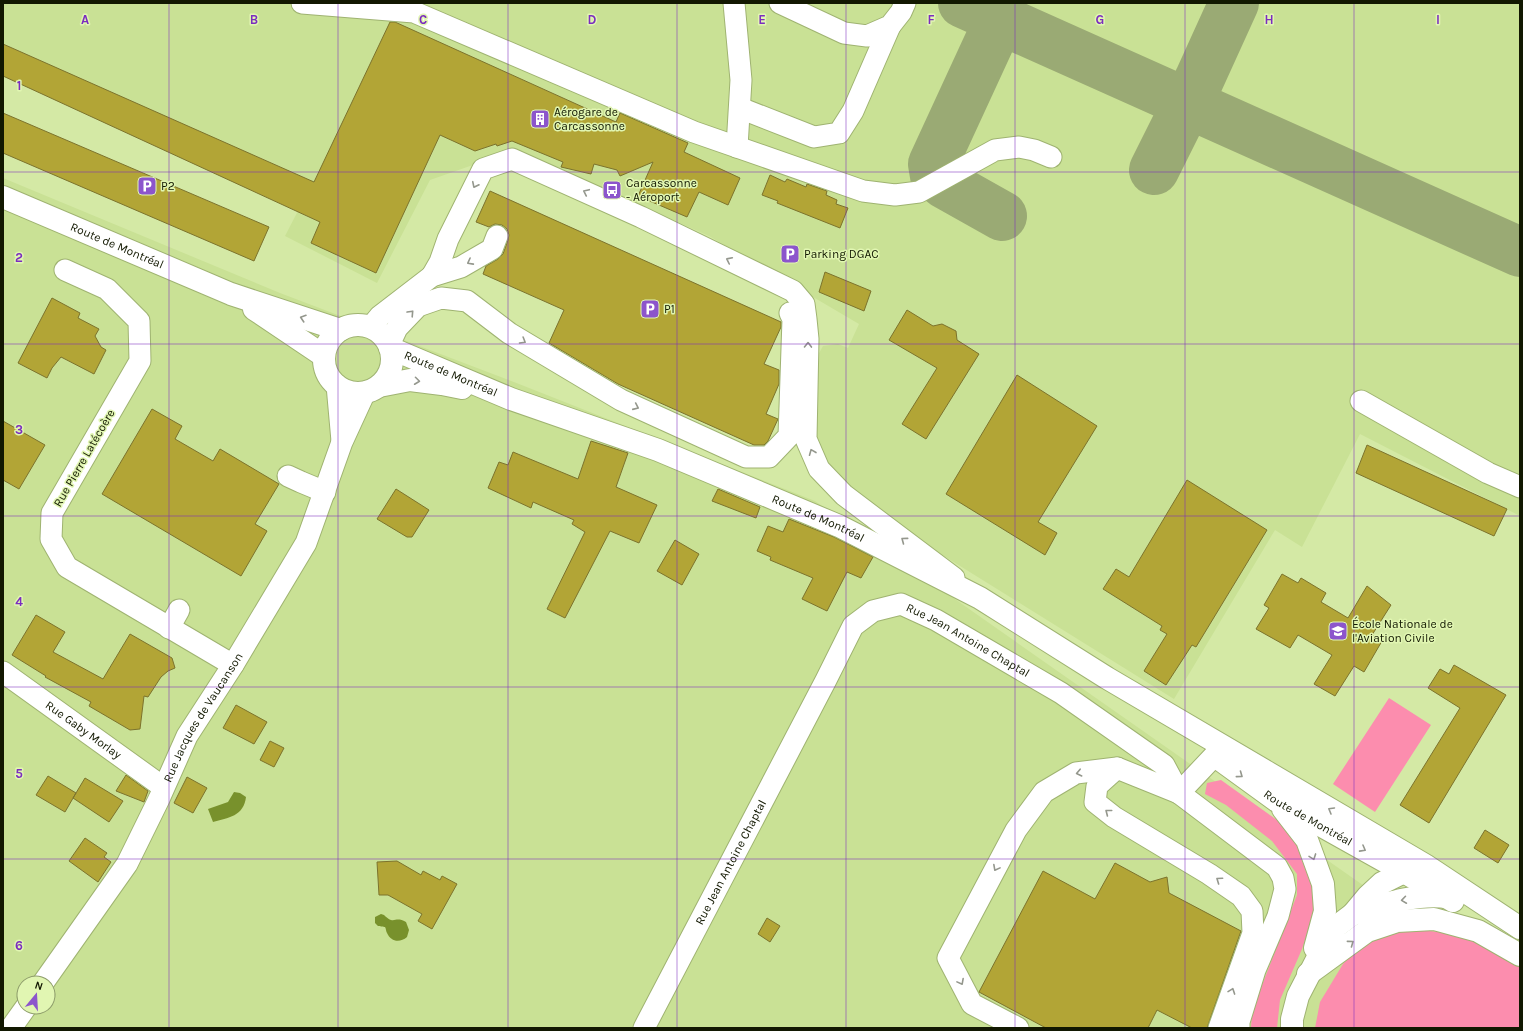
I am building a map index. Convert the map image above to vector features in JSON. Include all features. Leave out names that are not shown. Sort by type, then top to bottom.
[{"type":"main road","name":"Route de Montréal","points":[[3,197],[231,294],[340,330]]},
{"type":"main road","name":"Route de Montréal","points":[[231,294],[324,356]]},
{"type":"main road","points":[[361,325],[371,328],[379,332],[390,346],[392,358],[391,369],[386,378],[372,389],[355,393],[337,385],[330,377],[325,367],[324,356],[332,337],[340,330],[350,326],[361,325]]},
{"type":"main road","name":"Route de Montréal","points":[[390,346],[511,399],[658,450],[839,526],[980,598],[1107,678],[1425,865],[1520,928]]},
{"type":"main road","name":"Route de Montréal","points":[[372,389],[410,380],[442,384],[511,399]]},
{"type":"main road","name":"Route de Montréal","points":[[1107,678],[1277,801],[1446,896],[1520,943]]},
{"type":"main road","points":[[1277,801],[1307,840],[1323,884],[1325,911],[1308,974]]},
{"type":"main road","points":[[1292,1028],[1292,1019],[1298,996],[1308,974],[1328,938],[1337,926],[1352,914],[1382,883],[1404,872],[1425,865]]},
{"type":"main road","points":[[1352,914],[1395,901],[1446,896],[1520,928]]},
{"type":"main road","points":[[1308,974],[1367,931],[1397,920],[1434,919],[1478,932],[1520,955]]},
{"type":"street","points":[[302,3],[414,12],[694,132],[863,191],[894,195],[919,192],[995,150],[1019,148],[1034,150],[1051,157]]},
{"type":"street","points":[[734,3],[741,80],[737,147]]},
{"type":"street","points":[[780,3],[844,33],[867,36],[890,26]]},
{"type":"street","points":[[740,108],[814,137],[839,133],[853,111],[890,26],[901,12],[905,3]]},
{"type":"street","points":[[390,346],[397,328],[418,306],[440,298],[466,301],[509,333],[620,400],[746,457],[769,457],[790,436],[798,410],[808,339],[804,304],[796,287],[758,264],[641,217],[512,159],[483,169],[448,239],[440,262],[432,276]]},
{"type":"street","points":[[371,328],[380,316],[432,276],[461,267],[492,249],[497,236]]},
{"type":"street","name":"Rue Pierre Latécoère","points":[[65,270],[107,290],[139,321],[140,361],[52,513],[51,539],[67,567],[174,619],[233,666]]},
{"type":"street","points":[[790,313],[793,319],[798,410],[806,439],[819,469],[839,490],[980,598]]},
{"type":"street","name":"Rue Jacques de Vaucanson","points":[[337,385],[342,442]]},
{"type":"street","name":"Rue Jacques de Vaucanson","points":[[49,975],[127,864],[159,799],[187,736],[233,666],[306,543],[342,442],[372,389]]},
{"type":"street","points":[[1361,401],[1488,473],[1520,487]]},
{"type":"street","points":[[288,476],[325,492]]},
{"type":"street","name":"Rue Jean Antoine Chaptal","points":[[644,1028],[823,687],[853,626],[873,611],[901,604],[936,620],[1061,693],[1164,765],[1179,793],[1265,857],[1277,868],[1283,878],[1285,889],[1278,916],[1255,970],[1239,1022],[1239,1028]]},
{"type":"street","name":"Rue Gaby Morlay","points":[[3,672],[163,788]]},
{"type":"street","points":[[1018,1028],[972,1004],[948,958],[1016,830],[1044,792],[1076,773],[1117,768],[1179,793],[1214,756]]},
{"type":"street","points":[[1117,768],[1097,786],[1095,802],[1114,817],[1209,874],[1241,896],[1252,911],[1253,933],[1219,1028]]},
{"type":"street","points":[[11,1028],[20,1015]]},
{"type":"shaded area","points":[[3,3],[1520,3],[1520,516],[1360,434],[1302,547],[1275,530],[1174,699],[907,533],[834,478],[814,436],[817,357],[823,346],[838,344],[848,348],[859,324],[709,236],[516,150],[430,180],[377,283],[285,236],[300,207],[3,76]]},
{"type":"shaded area","points":[[3,178],[280,293],[519,384],[815,501],[1417,923],[1520,974],[1520,1028],[3,1028]]},
{"type":"shaded area","points":[[1389,698],[1431,725],[1375,812],[1333,784]]},
{"type":"shaded area","points":[[1221,780],[1281,823],[1310,861],[1315,910],[1302,949],[1280,1000],[1277,1028],[1251,1028],[1252,1011],[1297,895],[1297,874],[1272,841],[1226,805],[1205,794],[1207,783]]},
{"type":"shaded area","points":[[234,792],[240,793],[246,797],[242,808],[239,812],[230,817],[213,822],[208,809],[228,802]]},
{"type":"shaded area","points":[[381,914],[390,920],[402,920],[406,922],[409,930],[407,937],[399,941],[393,940],[389,936],[385,927],[378,926],[375,923],[375,917]]},
{"type":"shaded area","points":[[1413,929],[1455,934],[1478,942],[1520,967],[1520,1028],[1315,1028],[1320,1002],[1343,964],[1357,948],[1375,936]]},
{"type":"building","points":[[390,22],[395,22],[616,122],[620,113],[688,143],[684,152],[740,178],[728,205],[699,192],[687,217],[638,196],[653,162],[620,176],[617,170],[594,164],[591,174],[561,167],[563,162],[512,141],[497,146],[496,144],[475,151],[440,135],[376,273],[311,243],[320,222],[3,76],[3,44],[314,182]]},
{"type":"building","points":[[3,113],[269,227],[254,261],[3,153]]},
{"type":"building","points":[[770,175],[785,182],[787,179],[806,187],[807,184],[827,191],[826,195],[837,200],[836,204],[848,208],[840,228],[777,203],[778,201],[762,195]]},
{"type":"building","name":"P1","points":[[490,191],[781,322],[781,327],[764,364],[779,370],[779,384],[766,414],[778,419],[768,441],[764,445],[754,445],[618,384],[549,343],[564,310],[483,274],[486,266],[498,259],[503,254],[509,235],[507,229],[502,225],[495,224],[489,227],[476,222]]},
{"type":"building","points":[[825,272],[871,291],[864,311],[819,292]]},
{"type":"building","points":[[52,298],[80,313],[78,318],[99,329],[95,336],[101,347],[106,350],[94,374],[61,357],[52,368],[47,378],[18,363]]},
{"type":"building","points":[[907,310],[933,326],[942,324],[956,331],[957,340],[979,354],[926,439],[902,424],[937,368],[889,340]]},
{"type":"building","points":[[1017,375],[1097,426],[1038,522],[1057,533],[1045,555],[946,494]]},
{"type":"building","points":[[152,409],[182,426],[175,439],[213,461],[220,449],[279,484],[255,524],[267,531],[241,576],[102,494]]},
{"type":"building","points":[[3,421],[45,445],[19,489],[3,480]]},
{"type":"building","points":[[591,441],[628,453],[616,487],[657,505],[639,543],[610,531],[565,618],[547,609],[585,532],[572,524],[574,520],[533,502],[531,508],[488,488],[499,462],[508,465],[513,452],[578,479]]},
{"type":"building","points":[[1367,445],[1507,509],[1494,536],[1356,473]]},
{"type":"building","points":[[1187,480],[1267,530],[1196,647],[1192,645],[1166,685],[1144,671],[1167,634],[1160,630],[1162,626],[1103,589],[1116,569],[1129,577]]},
{"type":"building","points":[[396,489],[429,510],[412,537],[407,537],[377,519]]},
{"type":"building","points":[[718,489],[760,507],[756,518],[712,501]]},
{"type":"building","points":[[789,519],[834,537],[873,557],[861,578],[847,572],[827,611],[802,599],[813,578],[770,560],[771,557],[757,551],[768,526],[783,532]]},
{"type":"building","points":[[675,540],[699,554],[682,585],[657,571]]},
{"type":"building","points":[[1282,574],[1298,583],[1301,578],[1326,593],[1321,602],[1348,618],[1367,586],[1391,605],[1372,635],[1382,641],[1364,672],[1354,666],[1335,696],[1314,684],[1332,655],[1298,635],[1290,648],[1256,629],[1269,608],[1264,605]]},
{"type":"building","points":[[36,615],[65,632],[53,652],[103,679],[130,634],[172,658],[175,668],[168,671],[161,677],[148,697],[144,696],[140,729],[130,730],[89,706],[91,702],[45,677],[46,676],[12,655]]},
{"type":"building","points":[[1454,665],[1506,695],[1429,823],[1400,805],[1460,708],[1428,688],[1440,669],[1449,674]]},
{"type":"building","points":[[236,705],[267,722],[254,744],[223,728]]},
{"type":"building","points":[[270,741],[284,748],[274,767],[260,760]]},
{"type":"building","points":[[126,775],[148,791],[144,802],[116,791]]},
{"type":"building","points":[[48,776],[76,793],[65,812],[36,795]]},
{"type":"building","points":[[187,777],[207,788],[193,813],[174,803]]},
{"type":"building","points":[[85,778],[123,801],[109,822],[73,798]]},
{"type":"building","points":[[1485,830],[1509,845],[1498,863],[1474,848]]},
{"type":"building","points":[[85,838],[107,853],[104,857],[111,862],[98,882],[69,861]]},
{"type":"building","points":[[397,861],[421,875],[423,871],[440,880],[442,876],[457,884],[432,929],[418,921],[422,914],[388,895],[379,895],[377,862]]},
{"type":"building","points":[[1115,863],[1150,882],[1167,877],[1169,893],[1241,931],[1207,1028],[1192,1028],[1157,1010],[1148,1028],[1046,1028],[979,992],[1043,871],[1095,899]]},
{"type":"building","points":[[767,918],[780,926],[770,942],[758,934]]},
{"type":"taxiway","points":[[963,3],[1520,252]]},
{"type":"taxiway","points":[[1154,170],[1199,80],[1234,3]]},
{"type":"taxiway","points":[[985,13],[993,26],[992,36],[933,164],[935,176],[945,184],[1002,216]]},
{"type":"place","name":"Aérogare de Carcassonne","points":[[540,119]]},
{"type":"place","name":"P2","points":[[147,186]]},
{"type":"place","name":"Carcassonne - Aéroport","points":[[612,190]]},
{"type":"place","name":"Parking DGAC","points":[[790,254]]},
{"type":"place","name":"P1","points":[[650,309]]},
{"type":"place","name":"École Nationale de l'Aviation Civile","points":[[1338,631]]}]
